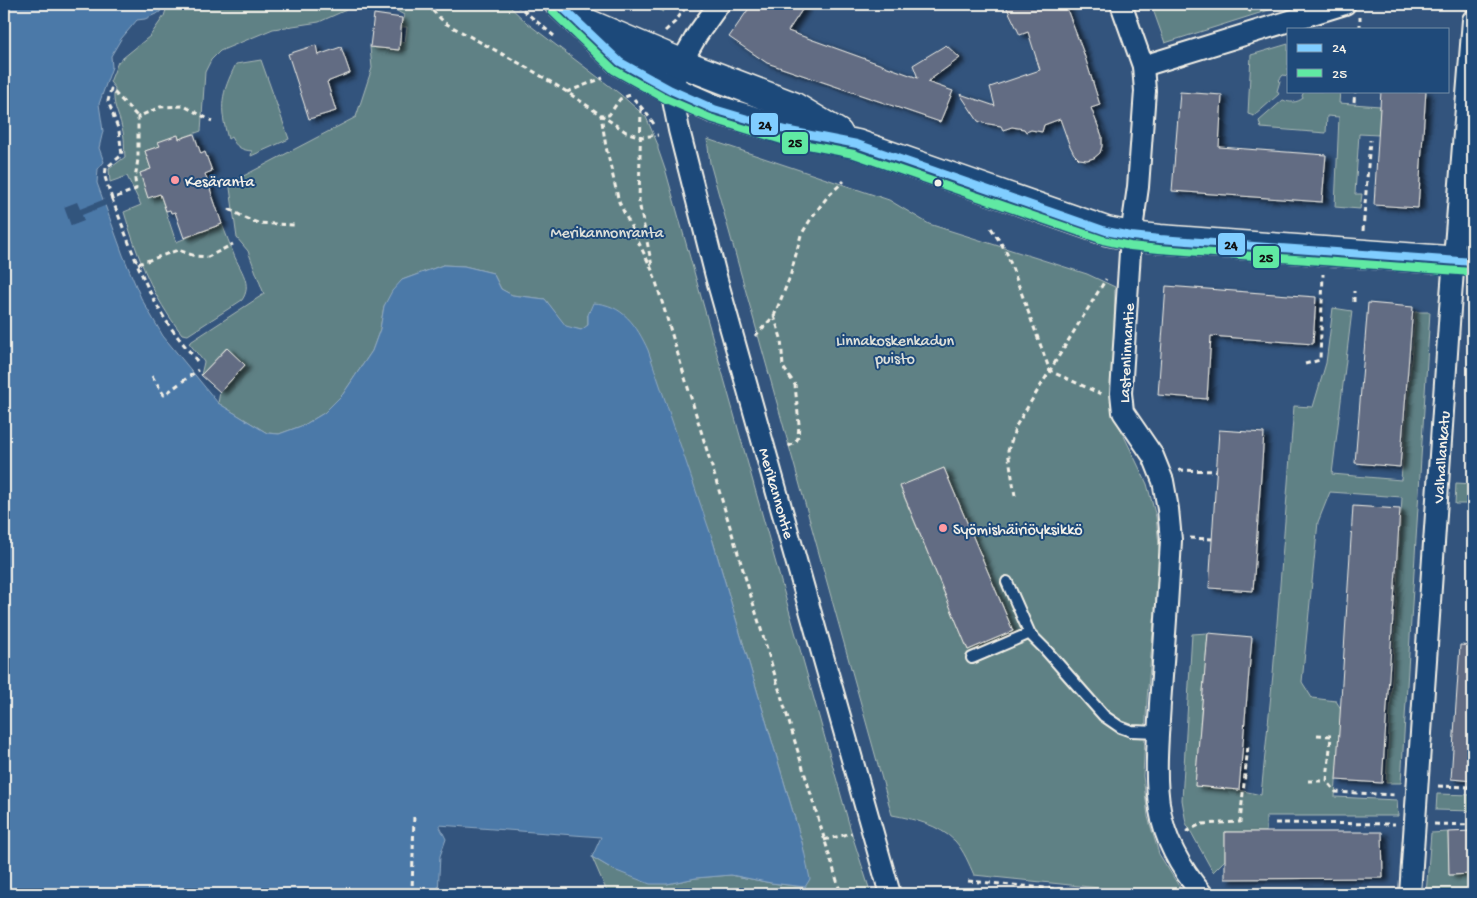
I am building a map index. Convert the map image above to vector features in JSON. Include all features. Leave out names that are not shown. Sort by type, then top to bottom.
[{"type":"main road","points":[[568,11],[681,63],[792,106],[857,144]]},
{"type":"main road","points":[[568,11],[620,62],[671,90],[714,108],[785,130],[857,144],[1106,231],[1131,236],[1464,261]]},
{"type":"street","points":[[671,90],[681,63],[697,35],[719,4]]},
{"type":"street","name":"Lastenlinnantie","points":[[1121,4],[1143,66],[1146,91],[1138,187],[1131,236],[1121,393],[1123,412],[1153,456],[1162,481],[1172,540],[1159,732],[1157,780],[1160,810],[1168,837],[1179,862],[1202,894]]},
{"type":"street","points":[[1470,4],[1473,15]]},
{"type":"street","points":[[1143,66],[1353,9]]},
{"type":"street","name":"Valhallankatu","points":[[1410,894],[1464,261],[1473,20]]},
{"type":"street","name":"Merikannontie","points":[[671,90],[681,141],[717,280],[890,894]]},
{"type":"lane","points":[[1007,582],[1030,634],[1104,716],[1120,728],[1131,731],[1159,732]]},
{"type":"lane","points":[[972,658],[1030,634]]},
{"type":"path","points":[[426,4],[445,23],[528,68],[626,132],[640,137],[661,134],[630,95],[620,99],[609,115],[601,115]]},
{"type":"path","points":[[674,22],[688,4]]},
{"type":"path","points":[[1353,9],[1360,28]]},
{"type":"path","points":[[567,92],[606,77]]},
{"type":"path","points":[[112,199],[136,189],[138,117],[111,89],[108,101],[119,131],[122,155],[106,168],[104,177],[112,199],[138,264],[157,305],[169,325],[197,361]]},
{"type":"path","points":[[1354,102],[1355,92]]},
{"type":"path","points":[[138,117],[160,108],[184,106],[212,121]]},
{"type":"path","points":[[641,108],[639,202],[653,272],[841,894]]},
{"type":"path","points":[[601,115],[606,147],[619,202],[653,272]]},
{"type":"path","points":[[1362,254],[1370,140]]},
{"type":"path","points":[[751,340],[774,316],[790,277],[801,235],[828,196],[844,181]]},
{"type":"path","points":[[229,209],[246,219],[258,223],[294,225]]},
{"type":"path","points":[[991,228],[1006,251],[1050,371],[1104,395],[1121,393]]},
{"type":"path","points":[[138,264],[178,250],[195,256],[208,257],[233,244]]},
{"type":"path","points":[[1305,364],[1320,360],[1325,251]]},
{"type":"path","points":[[1016,496],[1008,451],[1016,426],[1110,272]]},
{"type":"path","points":[[1354,291],[1354,302]]},
{"type":"path","points":[[774,316],[781,338],[784,367],[795,385],[799,424],[798,438],[795,443],[780,450]]},
{"type":"path","points":[[152,376],[164,395],[198,370]]},
{"type":"path","points":[[1178,470],[1216,471]]},
{"type":"path","points":[[1317,736],[1331,736],[1327,781],[1336,792],[1405,796]]},
{"type":"path","points":[[1183,833],[1202,824],[1240,822],[1248,746]]},
{"type":"path","points":[[1308,781],[1327,781]]},
{"type":"path","points":[[1430,786],[1473,787]]},
{"type":"path","points":[[412,894],[414,814]]},
{"type":"path","points":[[1275,823],[1402,824]]},
{"type":"path","points":[[824,840],[858,832]]},
{"type":"path","points":[[968,881],[1110,894]]},
{"type":"green space","points":[[168,4],[350,4],[346,10],[319,22],[273,29],[220,51],[211,60],[205,72],[201,131],[179,139],[177,135],[159,142],[160,146],[145,151],[151,169],[140,173],[148,197],[160,194],[176,242],[222,224],[246,283],[245,294],[242,300],[188,335],[182,334],[162,305],[147,276],[135,245],[124,212],[141,205],[127,176],[110,182],[109,169],[125,157],[123,131],[115,104],[115,88],[110,82],[118,62],[150,36],[164,16]]},
{"type":"green space","name":"Merikannonranta","points":[[385,4],[507,4],[527,23],[620,94],[646,117],[658,145],[666,172],[853,838],[871,894],[608,894],[592,857],[614,870],[667,884],[696,878],[731,875],[805,887],[803,846],[712,538],[588,315],[588,325],[582,330],[566,327],[545,299],[512,295],[501,289],[493,273],[464,266],[443,265],[402,280],[384,306],[380,329],[372,351],[343,394],[324,413],[304,425],[279,434],[267,433],[218,403],[220,392],[245,365],[226,348],[201,375],[204,362],[189,343],[264,294],[248,251],[237,238],[230,188],[232,182],[356,117],[372,68],[370,47],[398,50],[400,41],[405,42],[407,27],[401,27],[404,15]]},
{"type":"green space","points":[[649,4],[671,4],[663,12]]},
{"type":"green space","points":[[1151,4],[1288,4],[1165,43]]},
{"type":"green space","points":[[1287,44],[1287,76],[1283,75],[1279,80],[1277,91],[1279,94],[1254,116],[1248,114],[1251,55]]},
{"type":"green space","points":[[261,60],[289,139],[251,156],[252,151],[239,147],[231,137],[228,139],[223,118],[223,100],[227,84],[236,64]]},
{"type":"green space","points":[[1304,92],[1340,92],[1339,103],[1380,106],[1379,135],[1359,134],[1355,194],[1362,194],[1360,209],[1335,207],[1339,117],[1327,116],[1326,133],[1261,128],[1259,121],[1283,100],[1296,102],[1303,98]]},
{"type":"green space","name":"Linnakoskenkadun puisto","points":[[707,139],[889,200],[929,224],[1087,274],[1115,287],[1112,411],[1147,484],[1156,517],[1160,555],[1147,699],[1143,776],[1148,817],[1159,854],[1182,891],[1179,894],[1157,894],[974,875],[961,849],[949,835],[909,818],[892,815],[710,163]],"holes":[[[944,468],[1013,631],[968,650],[900,487]]]},
{"type":"green space","points":[[1333,308],[1352,311],[1332,474],[1401,480],[1415,312],[1430,312],[1401,783],[1386,783],[1402,497],[1330,492],[1318,522],[1302,682],[1312,698],[1336,701],[1341,709],[1335,797],[1397,800],[1398,816],[1266,816],[1266,832],[1225,832],[1225,860],[1213,872],[1186,823],[1182,800],[1192,634],[1208,633],[1195,786],[1239,790],[1261,795],[1273,674],[1294,406],[1313,407],[1326,363]]},
{"type":"green space","points":[[1456,483],[1473,484],[1473,504],[1455,504]]},
{"type":"green space","points":[[1437,794],[1473,795],[1473,811],[1436,810]]},
{"type":"green space","points":[[1448,832],[1449,875],[1473,874],[1473,893],[1426,894],[1431,833]]},
{"type":"water","points":[[4,4],[163,4],[160,12],[145,19],[137,20],[121,39],[111,56],[112,67],[99,104],[103,131],[99,148],[104,162],[98,169],[97,183],[141,298],[163,336],[218,403],[267,433],[279,434],[304,425],[324,413],[343,394],[372,351],[380,329],[384,306],[392,291],[402,280],[443,265],[464,266],[493,273],[501,289],[512,295],[545,299],[566,326],[581,330],[588,325],[588,315],[593,303],[613,307],[628,318],[648,350],[712,538],[803,846],[810,879],[805,887],[731,875],[696,878],[667,884],[650,884],[614,870],[592,857],[601,837],[439,825],[446,839],[440,856],[438,894],[4,894]]},
{"type":"pier","points":[[105,199],[107,205],[82,215],[84,221],[71,226],[64,207],[77,202],[80,209]]},
{"type":"building","points":[[752,4],[806,4],[788,31],[918,78],[913,65],[946,45],[960,58],[927,82],[953,91],[940,122],[767,63],[729,37]]},
{"type":"building","points":[[1005,4],[1065,4],[1084,54],[1100,105],[1091,108],[1102,136],[1100,153],[1094,158],[1087,160],[1079,159],[1074,154],[1060,119],[1044,125],[1042,132],[1031,130],[1026,132],[1024,129],[1012,127],[1003,130],[1001,126],[978,121],[960,94],[995,106],[990,87],[1040,70],[1028,32],[1020,35]]},
{"type":"building","points":[[374,14],[402,18],[399,50],[370,47]]},
{"type":"building","points":[[316,45],[318,55],[341,47],[350,73],[327,82],[336,111],[309,119],[288,54]]},
{"type":"building","points":[[1180,92],[1222,95],[1219,147],[1326,155],[1322,202],[1172,191]]},
{"type":"building","points":[[1381,92],[1426,92],[1418,208],[1374,205]]},
{"type":"building","name":"Kesäranta","points":[[194,134],[201,154],[205,152],[212,171],[205,174],[222,224],[184,238],[175,212],[166,211],[160,194],[148,198],[140,173],[151,169],[145,151],[160,146],[158,142],[178,135],[179,139]]},
{"type":"building","points":[[1166,286],[1316,297],[1313,344],[1211,336],[1207,399],[1158,395]]},
{"type":"building","points":[[1368,303],[1413,307],[1400,467],[1355,463]]},
{"type":"building","points":[[227,348],[245,365],[220,392],[201,375]]},
{"type":"building","points":[[1219,430],[1264,433],[1253,591],[1209,588]]},
{"type":"building","name":"Syömishäiriöyksikkö","points":[[944,468],[1013,631],[968,650],[900,486]]},
{"type":"building","points":[[1353,506],[1400,509],[1382,783],[1336,780]]},
{"type":"building","points":[[1208,633],[1252,637],[1239,790],[1195,786]]},
{"type":"building","points":[[1460,645],[1473,646],[1473,781],[1451,779]]},
{"type":"building","points":[[1473,831],[1473,874],[1449,875],[1448,832]]},
{"type":"building","points":[[1225,832],[1382,832],[1383,878],[1225,879]]},
{"type":"transit line","name":"24","points":[[559,4],[620,62],[671,90],[714,109],[785,130],[857,144],[1106,231],[1160,239],[1473,262]]},
{"type":"transit line","name":"25","points":[[552,11],[614,70],[666,99],[710,118],[782,140],[854,154],[1103,240],[1130,246],[1159,249],[1472,272]]},
{"type":"place","name":"Kesäranta","points":[[175,180]]},
{"type":"place","name":"Syömishäiriöyksikkö","points":[[943,528]]}]
